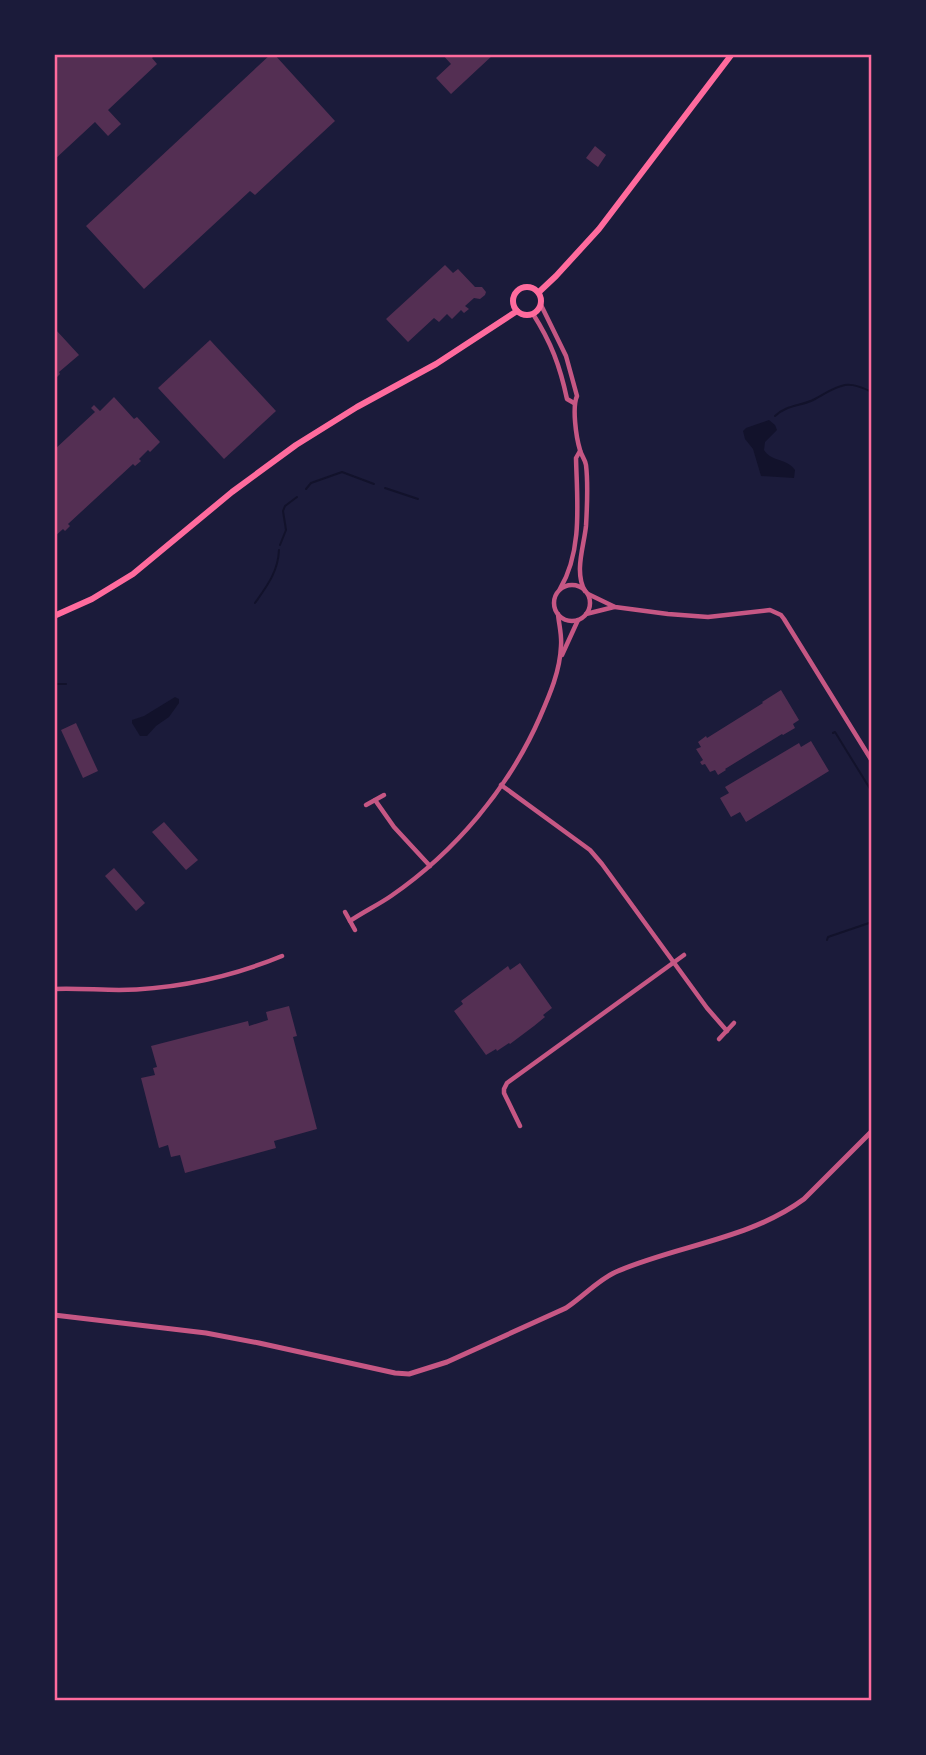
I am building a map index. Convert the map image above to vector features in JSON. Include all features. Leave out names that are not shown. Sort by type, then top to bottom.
[{"type":"main road","points":[[538,292],[599,229],[732,54]]},
{"type":"main road","points":[[526,286],[538,292],[541,298],[540,309],[533,314],[524,315],[517,311],[513,298],[518,290],[526,286]]},
{"type":"main road","points":[[54,616],[92,599],[133,574],[232,492],[296,445],[357,407],[436,364],[517,311]]},
{"type":"street","points":[[541,305],[566,356],[577,396],[574,403],[580,450],[586,462],[586,523],[580,575],[590,603],[586,614]]},
{"type":"street","points":[[533,314],[547,335],[555,354],[567,399],[574,403]]},
{"type":"street","points":[[560,659],[561,633],[554,602],[573,561],[578,521],[576,458],[580,450]]},
{"type":"street","points":[[560,589],[576,585],[615,607],[668,614],[708,617],[775,611],[784,619],[872,761]]},
{"type":"street","points":[[350,920],[391,895],[429,866],[480,814],[530,739],[550,694],[560,659],[578,620],[586,614],[615,607]]},
{"type":"street","points":[[558,614],[566,620],[578,620]]},
{"type":"street","points":[[501,785],[590,850],[727,1031]]},
{"type":"street","points":[[366,805],[384,795]]},
{"type":"street","points":[[375,800],[394,827],[429,866]]},
{"type":"street","points":[[345,912],[355,930]]},
{"type":"street","points":[[520,1126],[504,1093],[507,1083],[684,955]]},
{"type":"street","points":[[54,989],[117,990],[174,986],[231,974],[282,956]]},
{"type":"street","points":[[719,1039],[734,1023]]},
{"type":"street","points":[[54,1315],[206,1333],[409,1374],[447,1362],[566,1308],[600,1281],[618,1271],[727,1235],[792,1208],[872,1130]]},
{"type":"shaded area","points":[[769,420],[777,430],[765,442],[764,450],[792,466],[795,470],[794,478],[761,476],[753,449],[745,439],[743,431],[746,428]]},
{"type":"shaded area","points":[[175,697],[179,699],[179,703],[169,717],[147,736],[140,736],[132,720],[144,716]]},
{"type":"building","points":[[54,54],[153,54],[152,58],[157,64],[108,110],[121,124],[108,136],[95,122],[54,160]]},
{"type":"building","points":[[274,54],[335,121],[255,195],[250,191],[144,289],[86,226]]},
{"type":"building","points":[[442,54],[494,54],[451,94],[436,78],[451,64]]},
{"type":"building","points":[[595,146],[606,155],[598,167],[586,158]]},
{"type":"building","points":[[445,265],[453,273],[458,269],[475,287],[482,287],[485,295],[480,299],[474,298],[465,306],[469,309],[464,313],[461,310],[452,319],[447,314],[439,322],[434,318],[408,342],[386,319]]},
{"type":"building","points":[[56,330],[79,355],[59,372],[54,380],[54,331]]},
{"type":"building","points":[[210,340],[276,411],[224,459],[158,388]]},
{"type":"building","points":[[114,397],[160,442],[68,524],[70,526],[65,531],[63,529],[54,537],[54,450],[95,412],[91,408],[94,405],[100,411]]},
{"type":"building","points":[[781,690],[799,720],[793,724],[795,728],[718,775],[715,770],[710,772],[705,764],[702,765],[700,762],[703,760],[696,749],[701,747],[698,742]]},
{"type":"building","points":[[76,723],[98,771],[83,778],[61,730]]},
{"type":"building","points":[[811,741],[829,771],[746,822],[740,812],[731,817],[720,798],[729,793],[725,787],[799,743],[801,747]]},
{"type":"building","points":[[164,822],[198,860],[186,870],[152,832]]},
{"type":"building","points":[[114,868],[145,903],[136,911],[105,876]]},
{"type":"building","points":[[520,963],[552,1008],[543,1015],[545,1017],[510,1044],[486,1055],[454,1011],[463,1004],[461,1001],[508,966],[510,970]]},
{"type":"building","points":[[289,1006],[297,1036],[293,1037],[317,1129],[274,1141],[276,1148],[185,1173],[180,1155],[171,1157],[168,1145],[159,1148],[141,1078],[155,1075],[153,1068],[157,1067],[151,1046],[248,1021],[249,1026],[268,1020],[266,1012]]},
{"type":"waterway","points":[[775,416],[841,386],[856,386],[872,392]]},
{"type":"waterway","points":[[306,489],[311,483],[342,472],[374,484]]},
{"type":"waterway","points":[[385,488],[418,499]]},
{"type":"waterway","points":[[280,545],[286,530],[283,511],[285,506],[297,497]]},
{"type":"waterway","points":[[255,603],[274,572],[279,550]]},
{"type":"waterway","points":[[54,684],[66,684]]},
{"type":"waterway","points":[[833,733],[835,732],[872,792]]},
{"type":"waterway","points":[[827,940],[828,937],[872,922]]}]
